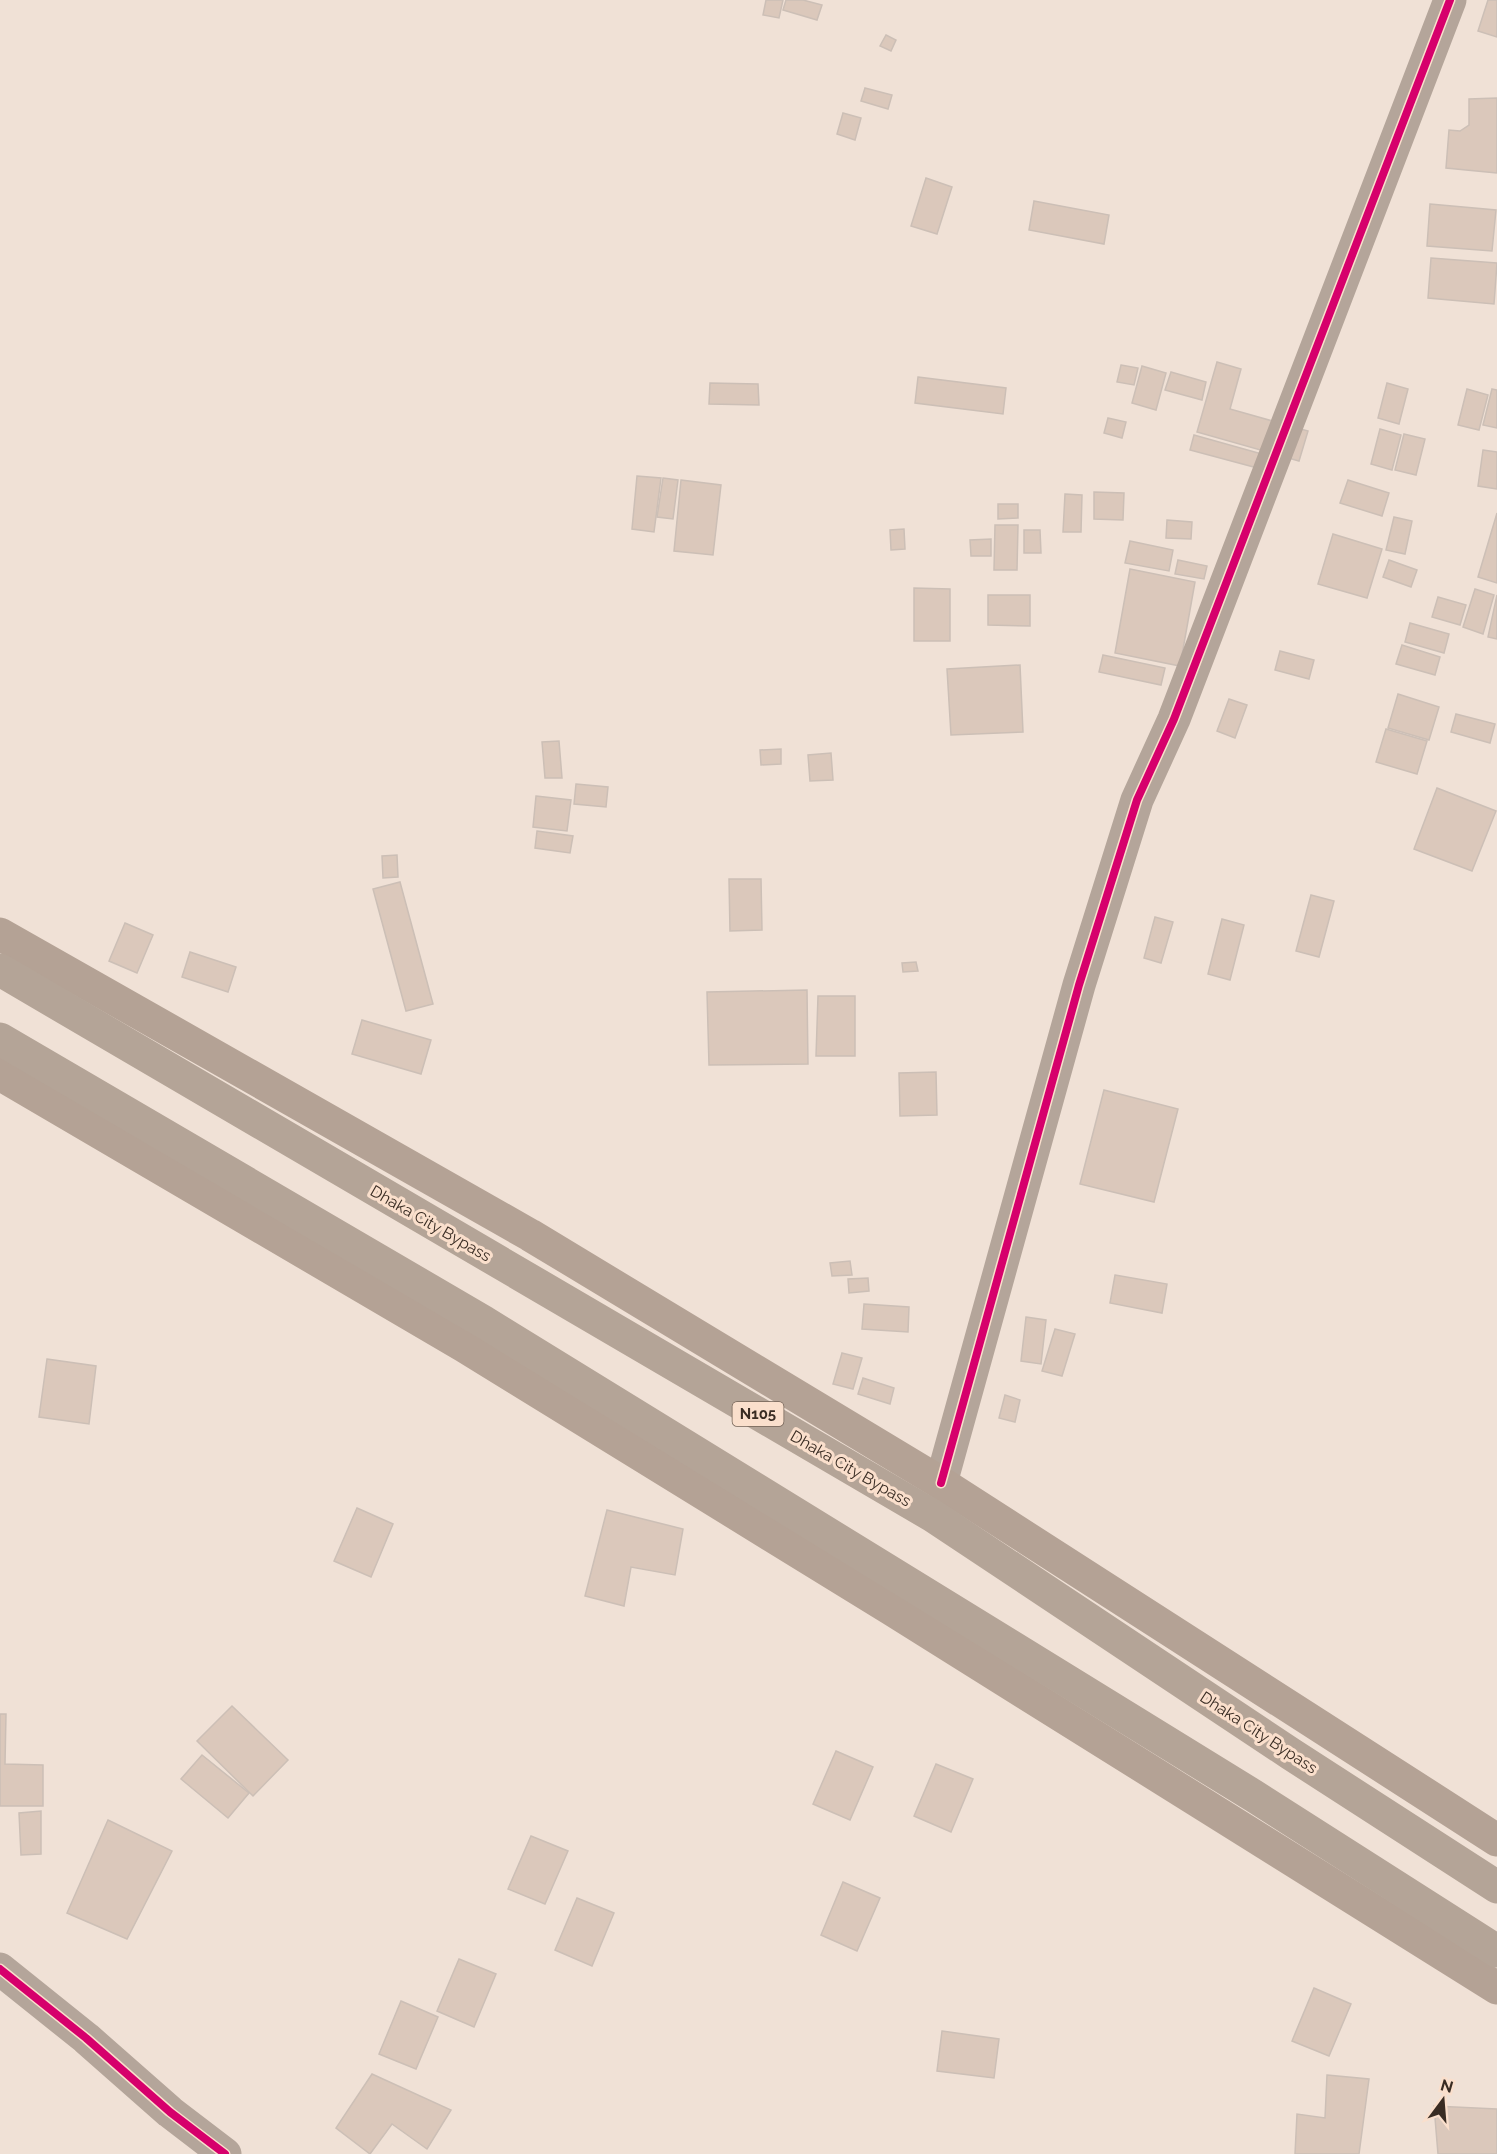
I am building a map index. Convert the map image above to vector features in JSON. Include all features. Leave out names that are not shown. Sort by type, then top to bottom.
[{"type":"highway","name":"Dhaka City Bypass","points":[[0,970],[933,1516],[1291,1754],[1497,1887]]},
{"type":"highway","points":[[0,1039],[484,1322],[1244,1790],[1497,1951]]},
{"type":"main road","points":[[0,934],[530,1235],[941,1483],[1497,1840]]},
{"type":"main road","points":[[0,1074],[464,1346],[901,1615],[1497,1988]]},
{"type":"street","points":[[941,1483],[1078,985],[1137,800],[1178,708],[1450,0]]},
{"type":"street","points":[[0,1969],[86,2038],[170,2112],[225,2154]]},
{"type":"building","points":[[766,0],[783,0],[779,18],[763,15]]},
{"type":"building","points":[[786,0],[803,0],[822,5],[817,20],[783,10]]},
{"type":"building","points":[[1488,0],[1497,0],[1497,37],[1478,31]]},
{"type":"building","points":[[886,35],[896,40],[891,51],[880,46]]},
{"type":"building","points":[[865,88],[892,95],[888,109],[861,101]]},
{"type":"building","points":[[1497,98],[1497,173],[1446,168],[1449,130],[1460,131],[1469,125],[1469,99]]},
{"type":"building","points":[[843,113],[861,118],[855,140],[837,134]]},
{"type":"building","points":[[926,178],[952,187],[937,234],[911,226]]},
{"type":"building","points":[[1034,201],[1109,215],[1104,244],[1029,230]]},
{"type":"building","points":[[1430,204],[1496,210],[1492,251],[1427,246]]},
{"type":"building","points":[[1431,258],[1497,263],[1494,304],[1428,298]]},
{"type":"building","points":[[1217,362],[1241,369],[1230,409],[1308,431],[1299,461],[1197,432]]},
{"type":"building","points":[[1121,365],[1138,368],[1134,385],[1117,382]]},
{"type":"building","points":[[1142,366],[1166,373],[1156,410],[1132,403]]},
{"type":"building","points":[[1171,372],[1206,382],[1202,400],[1165,390]]},
{"type":"building","points":[[918,377],[1006,388],[1003,414],[915,403]]},
{"type":"building","points":[[710,383],[758,384],[759,405],[709,404]]},
{"type":"building","points":[[1387,383],[1408,389],[1399,424],[1378,418]]},
{"type":"building","points":[[1467,389],[1488,395],[1479,430],[1458,425]]},
{"type":"building","points":[[1492,389],[1497,390],[1497,428],[1483,425]]},
{"type":"building","points":[[1108,418],[1126,422],[1122,438],[1104,433]]},
{"type":"building","points":[[1380,429],[1401,435],[1392,470],[1371,464]]},
{"type":"building","points":[[1404,434],[1425,439],[1416,475],[1395,470]]},
{"type":"building","points":[[1194,435],[1269,456],[1265,470],[1190,450]]},
{"type":"building","points":[[1483,450],[1497,452],[1497,489],[1478,486]]},
{"type":"building","points":[[637,476],[661,478],[654,532],[632,529]]},
{"type":"building","points":[[663,478],[678,480],[673,519],[657,517]]},
{"type":"building","points":[[681,480],[721,485],[713,555],[674,551]]},
{"type":"building","points":[[1348,480],[1389,493],[1382,516],[1340,503]]},
{"type":"building","points":[[1094,492],[1124,493],[1123,520],[1094,519]]},
{"type":"building","points":[[1065,494],[1082,495],[1081,532],[1063,532]]},
{"type":"building","points":[[998,504],[1018,504],[1018,518],[998,519]]},
{"type":"building","points":[[1497,513],[1497,583],[1478,577]]},
{"type":"building","points":[[1394,517],[1412,521],[1405,554],[1386,550]]},
{"type":"building","points":[[1167,520],[1192,522],[1191,539],[1166,538]]},
{"type":"building","points":[[995,525],[1018,525],[1017,570],[994,570]]},
{"type":"building","points":[[904,529],[905,549],[891,550],[890,530]]},
{"type":"building","points":[[1024,530],[1040,530],[1041,553],[1024,553]]},
{"type":"building","points":[[1333,534],[1382,549],[1367,598],[1318,584]]},
{"type":"building","points":[[991,539],[991,556],[971,556],[970,540]]},
{"type":"building","points":[[1130,541],[1173,550],[1169,571],[1125,563]]},
{"type":"building","points":[[1178,560],[1207,566],[1204,579],[1175,574]]},
{"type":"building","points":[[1389,560],[1417,570],[1411,587],[1383,577]]},
{"type":"building","points":[[1130,569],[1195,582],[1180,666],[1115,653]]},
{"type":"building","points":[[914,588],[950,589],[950,641],[914,641]]},
{"type":"building","points":[[1475,589],[1494,595],[1483,634],[1463,627]]},
{"type":"building","points":[[988,595],[1030,595],[1030,626],[988,625]]},
{"type":"building","points":[[1497,595],[1497,639],[1488,637]]},
{"type":"building","points":[[1438,597],[1466,605],[1460,625],[1432,617]]},
{"type":"building","points":[[1410,623],[1449,634],[1444,653],[1405,642]]},
{"type":"building","points":[[1402,645],[1440,657],[1435,675],[1396,664]]},
{"type":"building","points":[[1280,651],[1314,660],[1309,679],[1275,670]]},
{"type":"building","points":[[1103,655],[1165,668],[1161,685],[1099,672]]},
{"type":"building","points":[[1020,665],[1023,732],[951,735],[947,669]]},
{"type":"building","points":[[1398,694],[1439,707],[1429,740],[1388,728]]},
{"type":"building","points":[[1229,699],[1247,705],[1235,738],[1217,731]]},
{"type":"building","points":[[1456,714],[1495,724],[1490,743],[1451,732]]},
{"type":"building","points":[[1386,729],[1427,741],[1417,774],[1376,762]]},
{"type":"building","points":[[559,741],[562,778],[545,778],[542,742]]},
{"type":"building","points":[[781,749],[781,764],[761,765],[760,750]]},
{"type":"building","points":[[831,753],[833,780],[810,781],[808,755]]},
{"type":"building","points":[[576,784],[608,787],[606,807],[574,804]]},
{"type":"building","points":[[1437,788],[1496,811],[1472,871],[1414,849]]},
{"type":"building","points":[[536,796],[571,800],[567,831],[533,827]]},
{"type":"building","points":[[537,831],[573,836],[570,853],[535,848]]},
{"type":"building","points":[[397,855],[398,877],[383,878],[382,856]]},
{"type":"building","points":[[729,879],[761,879],[762,930],[730,931]]},
{"type":"building","points":[[400,882],[433,1004],[406,1011],[373,889]]},
{"type":"building","points":[[1311,895],[1334,901],[1319,957],[1296,951]]},
{"type":"building","points":[[1155,917],[1173,922],[1161,963],[1144,958]]},
{"type":"building","points":[[1222,919],[1244,925],[1230,980],[1208,974]]},
{"type":"building","points":[[125,923],[153,935],[137,973],[109,961]]},
{"type":"building","points":[[190,952],[236,967],[228,992],[182,977]]},
{"type":"building","points":[[916,962],[918,971],[903,972],[902,963]]},
{"type":"building","points":[[807,990],[808,1064],[709,1065],[707,992]]},
{"type":"building","points":[[818,996],[855,996],[855,1056],[816,1056]]},
{"type":"building","points":[[362,1020],[431,1040],[421,1074],[352,1054]]},
{"type":"building","points":[[936,1072],[937,1115],[900,1116],[899,1073]]},
{"type":"building","points":[[1104,1090],[1178,1109],[1154,1202],[1080,1184]]},
{"type":"building","points":[[850,1261],[852,1275],[832,1276],[830,1263]]},
{"type":"building","points":[[1115,1275],[1167,1284],[1162,1313],[1110,1303]]},
{"type":"building","points":[[868,1278],[869,1291],[849,1293],[848,1279]]},
{"type":"building","points":[[864,1304],[909,1307],[908,1332],[862,1329]]},
{"type":"building","points":[[1026,1317],[1046,1320],[1041,1364],[1021,1361]]},
{"type":"building","points":[[1055,1329],[1075,1334],[1062,1376],[1042,1371]]},
{"type":"building","points":[[842,1353],[862,1358],[853,1389],[833,1384]]},
{"type":"building","points":[[47,1359],[96,1366],[89,1424],[39,1417]]},
{"type":"building","points":[[863,1378],[894,1388],[890,1404],[858,1394]]},
{"type":"building","points":[[1005,1395],[1020,1400],[1015,1422],[999,1418]]},
{"type":"building","points":[[357,1508],[393,1524],[371,1577],[334,1561]]},
{"type":"building","points":[[607,1510],[683,1529],[675,1575],[631,1567],[624,1606],[585,1596]]},
{"type":"building","points":[[232,1706],[288,1760],[253,1796],[197,1741]]},
{"type":"building","points":[[0,1714],[6,1714],[5,1764],[43,1765],[43,1806],[0,1806]]},
{"type":"building","points":[[836,1751],[873,1767],[850,1820],[813,1804]]},
{"type":"building","points":[[202,1755],[249,1793],[228,1818],[181,1779]]},
{"type":"building","points":[[936,1764],[973,1779],[951,1832],[914,1816]]},
{"type":"building","points":[[41,1811],[41,1854],[21,1855],[19,1813]]},
{"type":"building","points":[[108,1820],[172,1851],[127,1939],[67,1913]]},
{"type":"building","points":[[531,1836],[568,1851],[545,1904],[508,1889]]},
{"type":"building","points":[[843,1882],[880,1898],[857,1951],[821,1935]]},
{"type":"building","points":[[577,1898],[614,1913],[592,1966],[555,1950]]},
{"type":"building","points":[[459,1959],[496,1974],[474,2027],[437,2011]]},
{"type":"building","points":[[1314,1988],[1351,2004],[1329,2056],[1292,2041]]},
{"type":"building","points":[[401,2001],[438,2017],[416,2069],[379,2054]]},
{"type":"building","points":[[942,2031],[999,2039],[994,2078],[937,2071]]},
{"type":"building","points":[[372,2074],[451,2110],[427,2149],[392,2124],[370,2154],[336,2128]]},
{"type":"building","points":[[1327,2075],[1369,2079],[1359,2154],[1295,2154],[1297,2114],[1325,2118]]},
{"type":"building","points":[[1434,2106],[1497,2109],[1497,2154],[1438,2154]]},
{"type":"cycle path","points":[[941,1483],[1079,985],[1137,800],[1174,719],[1450,0]]},
{"type":"cycle path","points":[[0,1969],[86,2038],[170,2112],[225,2154]]}]
